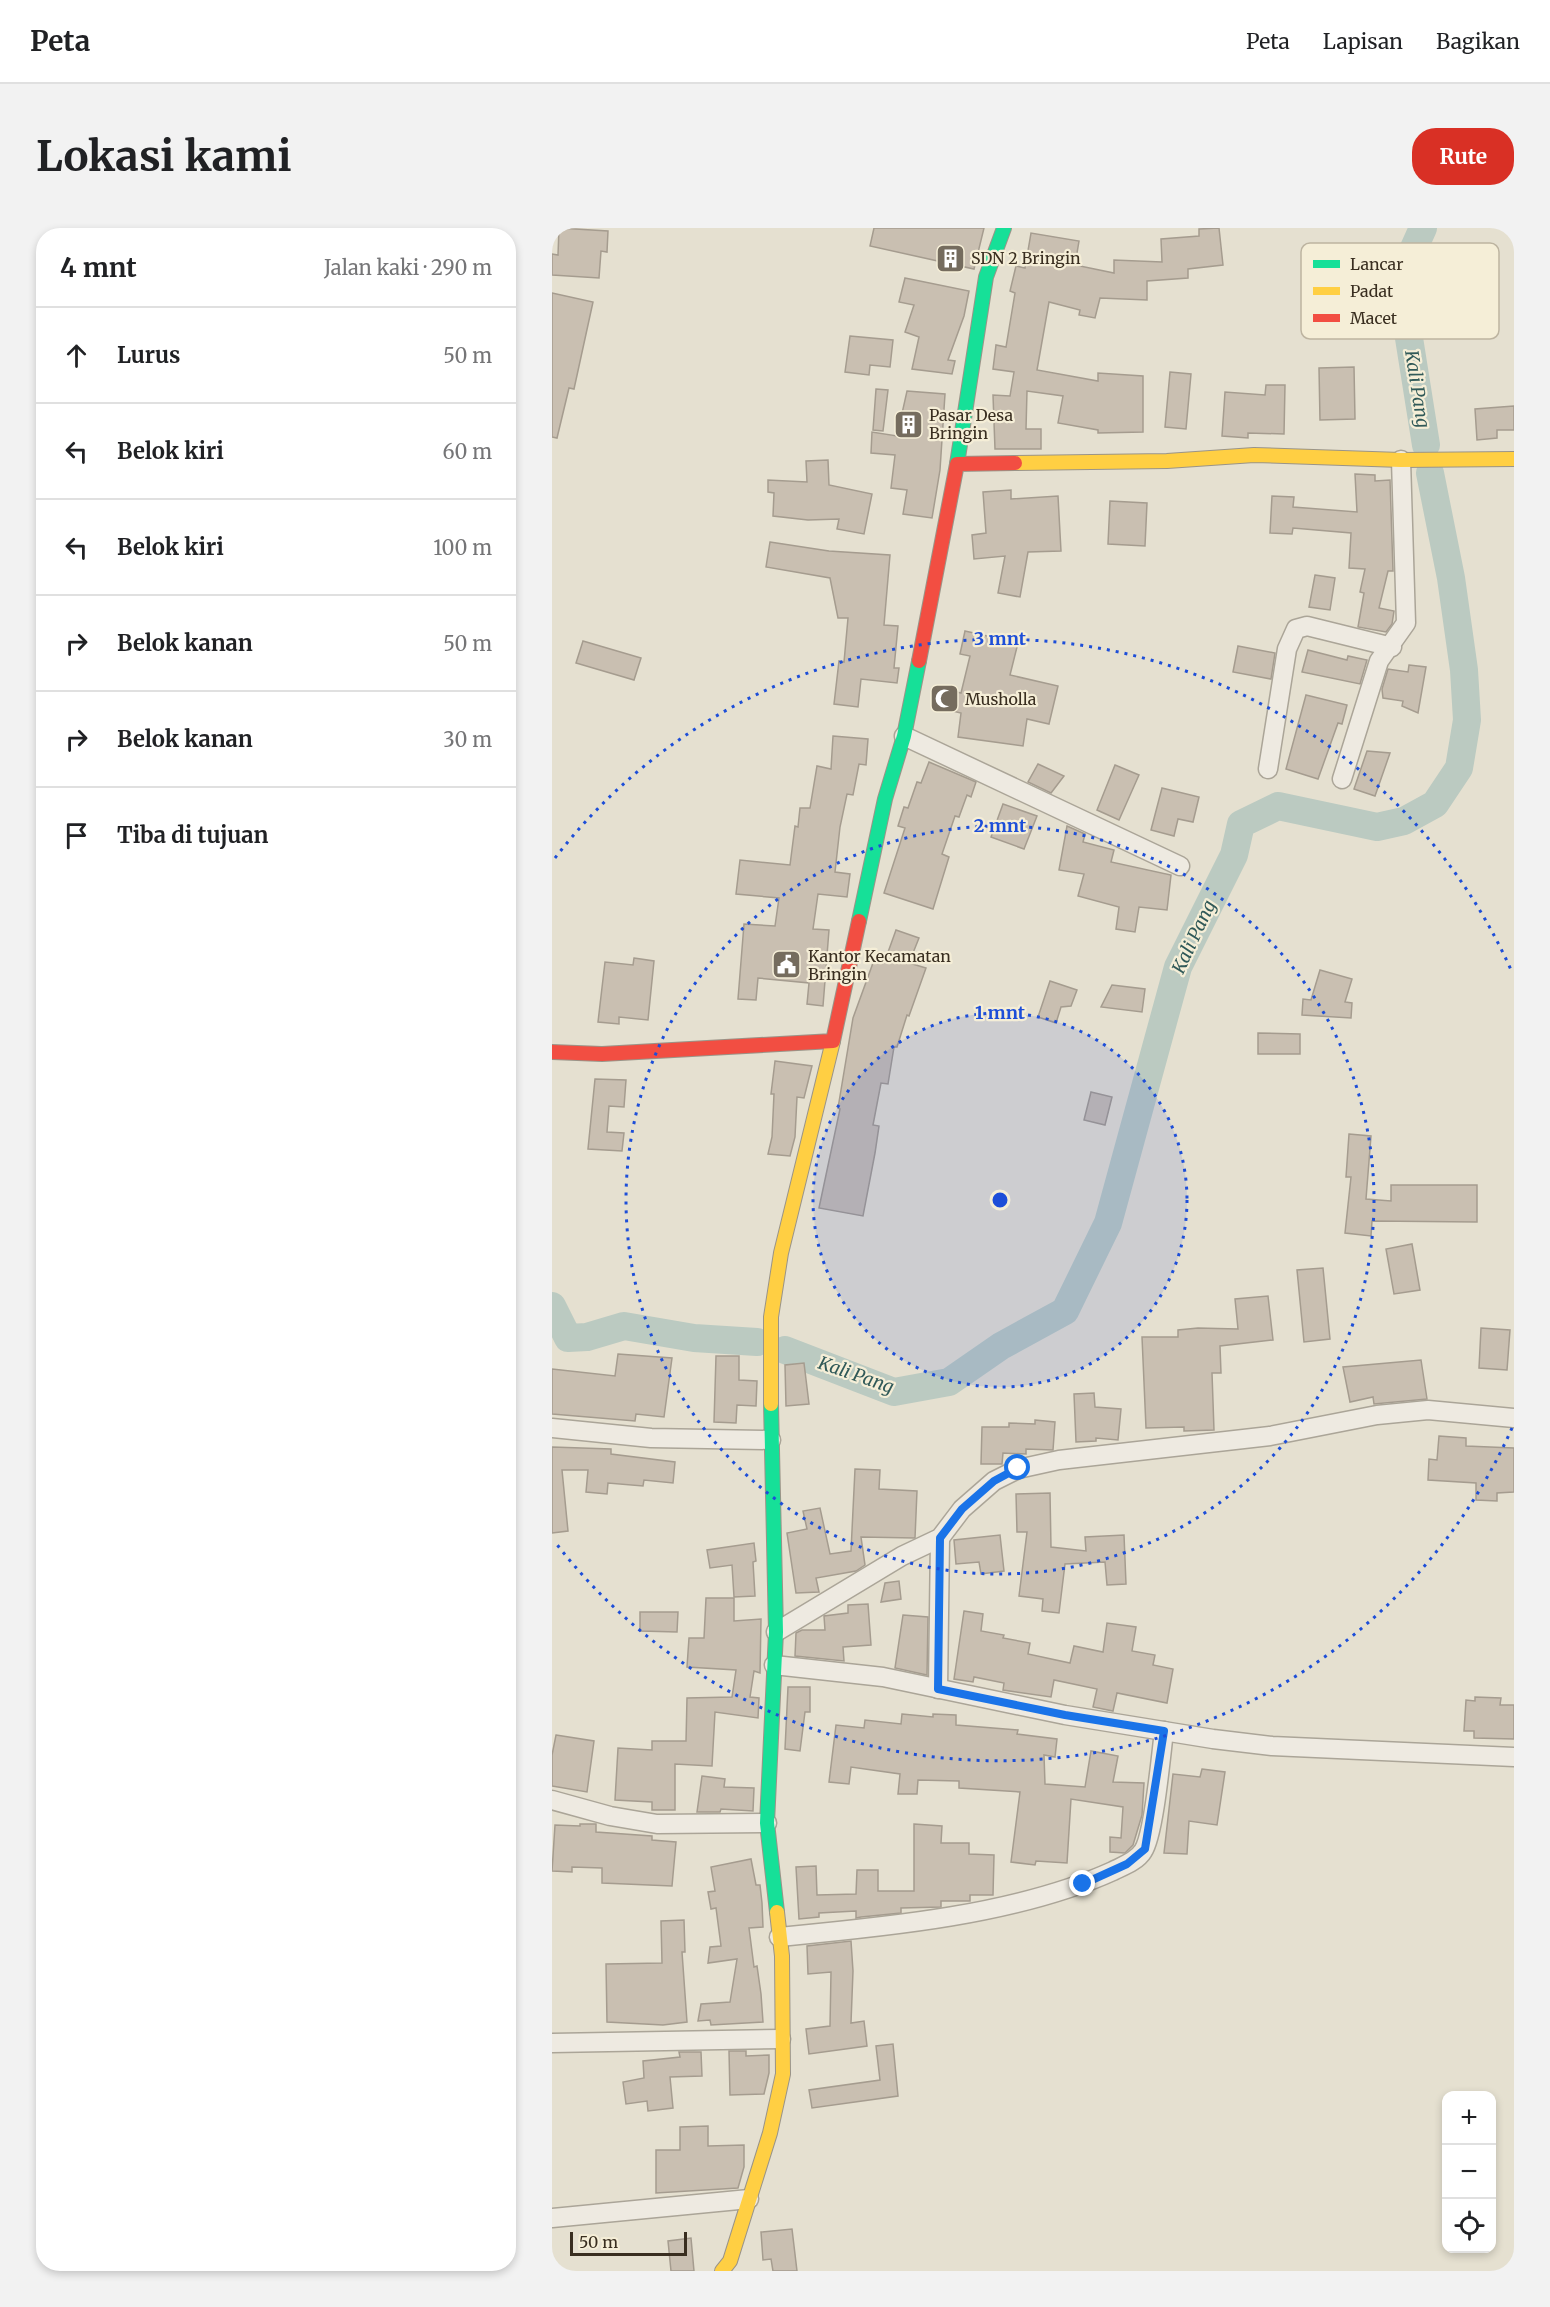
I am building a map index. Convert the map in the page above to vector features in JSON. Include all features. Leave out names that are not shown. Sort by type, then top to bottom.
[{"type":"street","points":[[722,2271],[730,2261],[770,2133],[783,2074],[779,1937],[767,1823],[776,1632],[771,1440],[771,1317],[781,1253],[833,1041],[885,799],[904,736],[957,464],[980,307],[986,277],[1004,228]]},
{"type":"street","points":[[957,464],[1167,460],[1254,455],[1401,460],[1514,459]]},
{"type":"street","points":[[1401,460],[1514,459]]},
{"type":"street","points":[[1342,779],[1379,661],[1392,647],[1406,623],[1401,460]]},
{"type":"street","points":[[1268,769],[1287,650],[1296,629],[1307,626],[1392,647]]},
{"type":"street","points":[[904,736],[1180,866]]},
{"type":"street","points":[[552,1052],[602,1054],[833,1041]]},
{"type":"street","points":[[776,1632],[902,1556],[940,1538],[962,1509],[994,1481],[1018,1468],[1059,1460],[1270,1436],[1377,1415],[1428,1410],[1514,1418]]},
{"type":"street","points":[[552,1428],[651,1438],[771,1440]]},
{"type":"street","points":[[938,1689],[940,1538]]},
{"type":"street","points":[[774,1665],[884,1677],[1065,1715],[1272,1746],[1514,1757]]},
{"type":"street","points":[[779,1937],[884,1927],[986,1909],[1083,1884],[1127,1864],[1140,1855],[1148,1839],[1164,1731]]},
{"type":"street","points":[[552,1800],[610,1816],[657,1824],[767,1823]]},
{"type":"street","points":[[552,2043],[781,2039]]},
{"type":"street","points":[[552,2218],[749,2199]]},
{"type":"building","points":[[559,228],[608,231],[607,252],[601,251],[599,278],[552,275],[552,254],[558,255]]},
{"type":"building","name":"SDN 2 Bringin","points":[[874,228],[984,228],[974,269],[870,246]]},
{"type":"building","points":[[1219,228],[1223,265],[1188,269],[1188,278],[1147,281],[1147,300],[1100,298],[1095,318],[1079,315],[1080,310],[1049,302],[1037,370],[1098,381],[1098,373],[1143,376],[1143,432],[1098,433],[1098,430],[1058,423],[1063,396],[1027,391],[1026,429],[1041,429],[1041,449],[995,449],[993,395],[1010,396],[1014,372],[993,369],[996,345],[1006,347],[1015,293],[1010,291],[1016,266],[1025,268],[1031,233],[1079,241],[1075,265],[1114,273],[1114,260],[1162,262],[1161,239],[1199,236],[1199,229]]},
{"type":"building","points":[[905,278],[969,291],[964,316],[948,360],[955,361],[952,374],[912,369],[919,337],[905,332],[914,305],[899,302]]},
{"type":"building","points":[[552,293],[593,302],[574,389],[569,388],[557,438],[552,437]]},
{"type":"building","points":[[850,336],[893,340],[890,367],[870,365],[869,375],[845,372]]},
{"type":"building","points":[[1354,367],[1355,419],[1320,420],[1319,368]]},
{"type":"building","points":[[1170,372],[1191,374],[1186,429],[1165,427]]},
{"type":"building","points":[[1266,385],[1285,385],[1284,434],[1248,433],[1248,438],[1222,436],[1225,392],[1265,395]]},
{"type":"building","points":[[876,389],[888,390],[883,431],[873,430]]},
{"type":"building","points":[[907,391],[945,394],[940,470],[932,518],[903,514],[907,490],[891,488],[895,455],[871,453],[872,432],[897,436]]},
{"type":"building","points":[[1514,406],[1514,430],[1497,430],[1497,438],[1477,440],[1475,409]]},
{"type":"building","points":[[828,460],[829,485],[872,494],[864,534],[837,529],[839,519],[808,520],[773,516],[774,493],[768,492],[768,480],[807,482],[806,461]]},
{"type":"building","points":[[1355,474],[1375,475],[1375,481],[1390,480],[1393,571],[1388,571],[1379,608],[1394,611],[1392,624],[1386,632],[1358,627],[1364,593],[1360,592],[1365,569],[1349,568],[1351,533],[1293,528],[1292,534],[1270,533],[1272,496],[1294,497],[1293,507],[1357,512]]},
{"type":"building","points":[[1011,490],[1011,499],[1058,496],[1061,551],[1028,552],[1020,597],[998,593],[1005,556],[974,559],[972,535],[986,533],[983,492]]},
{"type":"building","points":[[1110,501],[1147,503],[1145,546],[1108,544]]},
{"type":"building","points":[[770,542],[829,551],[890,555],[884,625],[898,626],[894,668],[899,668],[897,683],[861,679],[858,707],[834,704],[839,661],[844,662],[848,618],[838,618],[830,578],[766,567]]},
{"type":"building","points":[[1315,575],[1335,578],[1330,610],[1309,607]]},
{"type":"building","points":[[965,631],[1018,643],[1010,675],[1058,686],[1049,724],[1027,719],[1023,746],[958,737],[961,713],[932,706],[937,687],[961,693],[970,656],[960,654]]},
{"type":"building","points":[[583,641],[641,658],[634,680],[576,663]]},
{"type":"building","points":[[1238,646],[1275,653],[1271,679],[1233,672]]},
{"type":"building","points":[[1308,650],[1347,660],[1348,656],[1367,660],[1360,684],[1302,672]]},
{"type":"building","points":[[1409,665],[1426,667],[1418,713],[1402,706],[1403,701],[1383,698],[1382,689],[1388,669],[1408,672]]},
{"type":"building","points":[[1306,695],[1347,705],[1342,724],[1338,723],[1318,779],[1286,769]]},
{"type":"building","points":[[833,736],[868,739],[866,765],[859,764],[853,795],[847,794],[840,827],[835,872],[850,874],[847,897],[818,894],[813,929],[829,930],[823,1006],[807,1004],[809,983],[758,978],[756,1000],[738,999],[744,924],[775,926],[779,898],[736,894],[740,860],[790,865],[795,826],[798,827],[800,808],[810,808],[817,766],[831,769]]},
{"type":"building","points":[[1367,751],[1390,753],[1375,796],[1354,789]]},
{"type":"building","points":[[929,762],[976,782],[971,797],[967,795],[959,817],[955,816],[942,854],[949,857],[933,909],[884,893],[905,828],[898,826],[904,807],[908,808],[917,782],[921,783]]},
{"type":"building","points":[[1038,764],[1064,776],[1051,793],[1028,782]]},
{"type":"building","points":[[1115,765],[1139,775],[1119,820],[1097,810]]},
{"type":"building","points":[[1162,788],[1199,797],[1193,822],[1178,819],[1174,836],[1151,830]]},
{"type":"building","points":[[1003,804],[1037,816],[1024,849],[991,837]]},
{"type":"building","points":[[1067,826],[1085,834],[1083,842],[1114,850],[1111,862],[1171,875],[1167,910],[1139,907],[1135,932],[1116,929],[1119,907],[1078,896],[1084,874],[1059,870]]},
{"type":"building","points":[[896,930],[919,938],[909,963],[926,968],[897,1047],[894,1047],[888,1084],[881,1083],[873,1125],[879,1126],[863,1216],[819,1208],[840,1109],[838,1108],[853,1018],[877,952],[887,955]]},
{"type":"building","points":[[634,958],[654,961],[648,1020],[619,1017],[619,1024],[598,1022],[605,962],[633,965]]},
{"type":"building","points":[[1320,970],[1352,979],[1345,1002],[1352,1003],[1351,1018],[1302,1015],[1303,999],[1311,1000]]},
{"type":"building","points":[[1050,981],[1077,990],[1071,1006],[1061,1007],[1056,1023],[1038,1017]]},
{"type":"building","points":[[1112,985],[1145,989],[1142,1012],[1101,1007]]},
{"type":"building","points":[[1258,1033],[1300,1034],[1300,1054],[1258,1054]]},
{"type":"building","points":[[775,1061],[812,1066],[804,1098],[797,1097],[795,1137],[790,1156],[768,1154],[772,1137],[774,1094],[771,1094]]},
{"type":"building","points":[[595,1079],[626,1080],[624,1107],[609,1106],[607,1132],[624,1133],[622,1151],[588,1149]]},
{"type":"building","points":[[1091,1092],[1112,1097],[1105,1125],[1084,1120]]},
{"type":"building","points":[[1349,1134],[1371,1136],[1366,1199],[1391,1201],[1391,1185],[1477,1185],[1477,1222],[1372,1221],[1371,1236],[1345,1233],[1351,1177],[1346,1177]]},
{"type":"building","points":[[1412,1244],[1420,1290],[1394,1294],[1386,1249]]},
{"type":"building","points":[[1323,1268],[1330,1339],[1304,1342],[1297,1270]]},
{"type":"building","points":[[1268,1296],[1273,1340],[1220,1346],[1221,1373],[1212,1373],[1214,1430],[1184,1431],[1184,1427],[1146,1428],[1142,1337],[1178,1337],[1178,1330],[1198,1328],[1238,1329],[1235,1299]]},
{"type":"building","points":[[1481,1328],[1510,1330],[1507,1370],[1479,1368]]},
{"type":"building","points":[[618,1354],[672,1358],[664,1417],[636,1414],[635,1421],[552,1414],[552,1369],[615,1376]]},
{"type":"building","points":[[716,1356],[739,1356],[739,1380],[757,1381],[756,1406],[737,1405],[736,1423],[714,1422]]},
{"type":"building","points":[[1421,1360],[1427,1399],[1374,1404],[1373,1397],[1350,1402],[1343,1367]]},
{"type":"building","points":[[804,1363],[809,1404],[786,1406],[785,1365]]},
{"type":"building","points":[[1094,1393],[1095,1407],[1121,1409],[1118,1440],[1096,1438],[1096,1441],[1076,1442],[1074,1394]]},
{"type":"building","points":[[1035,1420],[1055,1422],[1053,1450],[1026,1449],[1026,1454],[1003,1453],[1002,1464],[981,1464],[982,1427],[1009,1427],[1009,1423],[1035,1424]]},
{"type":"building","points":[[1439,1436],[1466,1438],[1466,1446],[1514,1448],[1514,1492],[1497,1493],[1497,1501],[1476,1500],[1476,1483],[1428,1480],[1429,1459],[1437,1460]]},
{"type":"building","points":[[552,1447],[611,1449],[611,1454],[675,1462],[673,1483],[644,1480],[643,1486],[608,1483],[607,1494],[586,1492],[588,1470],[562,1470],[568,1531],[552,1533]]},
{"type":"building","points":[[855,1469],[880,1470],[879,1489],[917,1491],[915,1538],[861,1537],[865,1565],[856,1571],[816,1578],[819,1592],[796,1593],[787,1533],[807,1529],[803,1511],[820,1508],[830,1554],[851,1551]]},
{"type":"building","points":[[1050,1493],[1051,1547],[1086,1551],[1085,1537],[1124,1535],[1126,1584],[1107,1585],[1105,1562],[1065,1564],[1059,1613],[1042,1611],[1043,1599],[1019,1596],[1027,1532],[1017,1532],[1016,1494]]},
{"type":"building","points":[[1000,1535],[1004,1571],[981,1574],[979,1562],[956,1564],[954,1540]]},
{"type":"building","points":[[754,1543],[755,1596],[734,1597],[732,1565],[710,1568],[707,1550]]},
{"type":"building","points":[[899,1581],[901,1599],[881,1602],[885,1583]]},
{"type":"building","points":[[706,1598],[734,1598],[734,1621],[761,1619],[760,1673],[754,1671],[750,1697],[759,1698],[758,1718],[715,1712],[712,1766],[675,1764],[675,1810],[652,1810],[652,1802],[615,1800],[618,1748],[652,1750],[652,1741],[686,1741],[687,1698],[732,1697],[736,1670],[687,1667],[689,1638],[704,1638]]},
{"type":"building","points":[[868,1604],[871,1645],[843,1647],[844,1661],[795,1656],[796,1633],[802,1630],[825,1630],[824,1616],[848,1613],[848,1605]]},
{"type":"building","points":[[964,1611],[983,1614],[981,1631],[1030,1643],[1028,1654],[1070,1663],[1074,1646],[1103,1652],[1107,1623],[1136,1627],[1132,1651],[1155,1655],[1153,1665],[1173,1669],[1167,1703],[1117,1693],[1113,1711],[1093,1707],[1097,1689],[1054,1680],[1051,1697],[1003,1690],[1004,1683],[974,1677],[973,1682],[954,1679]]},
{"type":"building","points":[[640,1612],[678,1612],[677,1632],[640,1631]]},
{"type":"building","points":[[903,1615],[928,1617],[927,1675],[895,1668]]},
{"type":"building","points":[[788,1687],[810,1687],[810,1712],[805,1712],[800,1751],[785,1749]]},
{"type":"building","points":[[1475,1697],[1501,1698],[1500,1705],[1514,1705],[1514,1739],[1474,1738],[1474,1731],[1464,1731],[1466,1700],[1475,1701]]},
{"type":"building","points":[[902,1714],[933,1717],[933,1714],[956,1715],[956,1725],[1018,1730],[1017,1734],[1057,1739],[1055,1757],[1044,1755],[1045,1784],[1085,1787],[1091,1751],[1118,1756],[1113,1782],[1144,1783],[1142,1815],[1133,1845],[1125,1853],[1110,1852],[1110,1837],[1121,1838],[1123,1807],[1071,1799],[1067,1863],[1036,1861],[1035,1865],[1011,1862],[1020,1792],[959,1788],[959,1781],[918,1780],[917,1794],[898,1794],[900,1774],[851,1767],[849,1784],[829,1782],[836,1725],[864,1728],[865,1720],[901,1724]]},
{"type":"building","points":[[556,1735],[594,1741],[587,1792],[552,1786],[552,1755]]},
{"type":"building","points":[[1202,1769],[1225,1772],[1217,1825],[1189,1821],[1187,1854],[1164,1853],[1173,1774],[1200,1777]]},
{"type":"building","points":[[702,1776],[725,1779],[724,1787],[754,1788],[753,1811],[721,1809],[720,1812],[697,1812]]},
{"type":"building","points":[[580,1824],[596,1824],[596,1832],[652,1836],[652,1840],[676,1842],[672,1886],[602,1883],[602,1868],[572,1867],[572,1872],[552,1871],[555,1825],[580,1826]]},
{"type":"building","points":[[914,1824],[942,1826],[941,1843],[969,1843],[969,1854],[994,1855],[993,1895],[970,1895],[970,1901],[941,1901],[941,1907],[901,1908],[901,1913],[856,1918],[856,1911],[819,1913],[819,1917],[799,1919],[796,1867],[816,1866],[817,1895],[856,1894],[857,1870],[878,1870],[878,1891],[914,1891]]},
{"type":"building","points":[[751,1859],[756,1885],[760,1885],[762,1903],[763,1927],[749,1928],[754,1967],[757,1966],[763,2022],[711,2025],[710,2020],[698,2021],[701,2004],[730,2002],[737,1959],[708,1963],[710,1947],[721,1946],[716,1908],[711,1909],[708,1892],[715,1891],[711,1867]]},
{"type":"building","points":[[684,1920],[685,1952],[682,1952],[687,2022],[663,2025],[607,2022],[606,1964],[662,1963],[661,1921]]},
{"type":"building","points":[[851,1941],[853,1971],[851,2023],[864,2021],[867,2046],[809,2054],[806,2029],[830,2026],[831,1972],[808,1974],[807,1946]]},
{"type":"building","points":[[893,2044],[898,2096],[812,2108],[809,2090],[880,2080],[876,2046]]},
{"type":"building","points":[[729,2051],[746,2051],[746,2056],[769,2055],[769,2073],[764,2094],[730,2095]]},
{"type":"building","points":[[679,2052],[701,2052],[702,2076],[670,2077],[673,2108],[648,2111],[647,2101],[626,2104],[623,2082],[644,2078],[643,2061],[680,2057]]},
{"type":"building","points":[[708,2126],[708,2146],[744,2145],[744,2167],[738,2188],[656,2193],[656,2150],[680,2150],[680,2127]]},
{"type":"building","points":[[792,2229],[797,2271],[773,2271],[771,2259],[763,2260],[761,2232]]},
{"type":"building","points":[[691,2238],[694,2271],[671,2271],[668,2241]]},
{"type":"waterway","name":"Kali Pang","points":[[1416,243],[1423,228]]},
{"type":"waterway","name":"Kali Pang","points":[[1409,339],[1426,445]]},
{"type":"waterway","name":"Kali Pang","points":[[785,1350],[894,1392],[949,1382],[1001,1346],[1065,1311],[1108,1223],[1178,967],[1234,855],[1241,824],[1278,806],[1377,827],[1404,821],[1435,804],[1459,768],[1467,720],[1464,670],[1451,578],[1430,473]]},
{"type":"waterway","name":"Kali Pang","points":[[552,1306],[568,1338],[587,1337],[624,1326],[694,1338],[757,1342]]},
{"type":"traffic: fast","points":[[957,464],[986,277],[1004,228]]},
{"type":"traffic: fast","points":[[859,921],[885,799],[904,736],[919,661]]},
{"type":"traffic: fast","points":[[771,1404],[776,1632],[767,1823],[777,1912]]},
{"type":"traffic: slow","points":[[1015,463],[1167,461],[1254,455],[1401,460],[1514,459]]},
{"type":"traffic: slow","points":[[771,1404],[771,1317],[781,1253],[833,1041]]},
{"type":"traffic: slow","points":[[722,2271],[730,2261],[770,2133],[783,2074],[782,1956],[777,1912]]},
{"type":"traffic: jam","points":[[919,661],[957,464],[1015,463]]},
{"type":"traffic: jam","points":[[552,1052],[602,1054],[833,1041],[859,921]]},
{"type":"place","name":"SDN 2 Bringin","points":[[950,258]]},
{"type":"place","name":"Pasar Desa Bringin","points":[[908,424]]},
{"type":"place","name":"Musholla","points":[[944,699]]},
{"type":"place","name":"Kantor Kecamatan Bringin","points":[[787,965]]},
{"type":"route","points":[[1018,1468],[994,1481],[962,1509],[940,1538],[938,1689],[1021,1707],[1164,1731],[1145,1849],[1127,1864],[1083,1884]]}]
